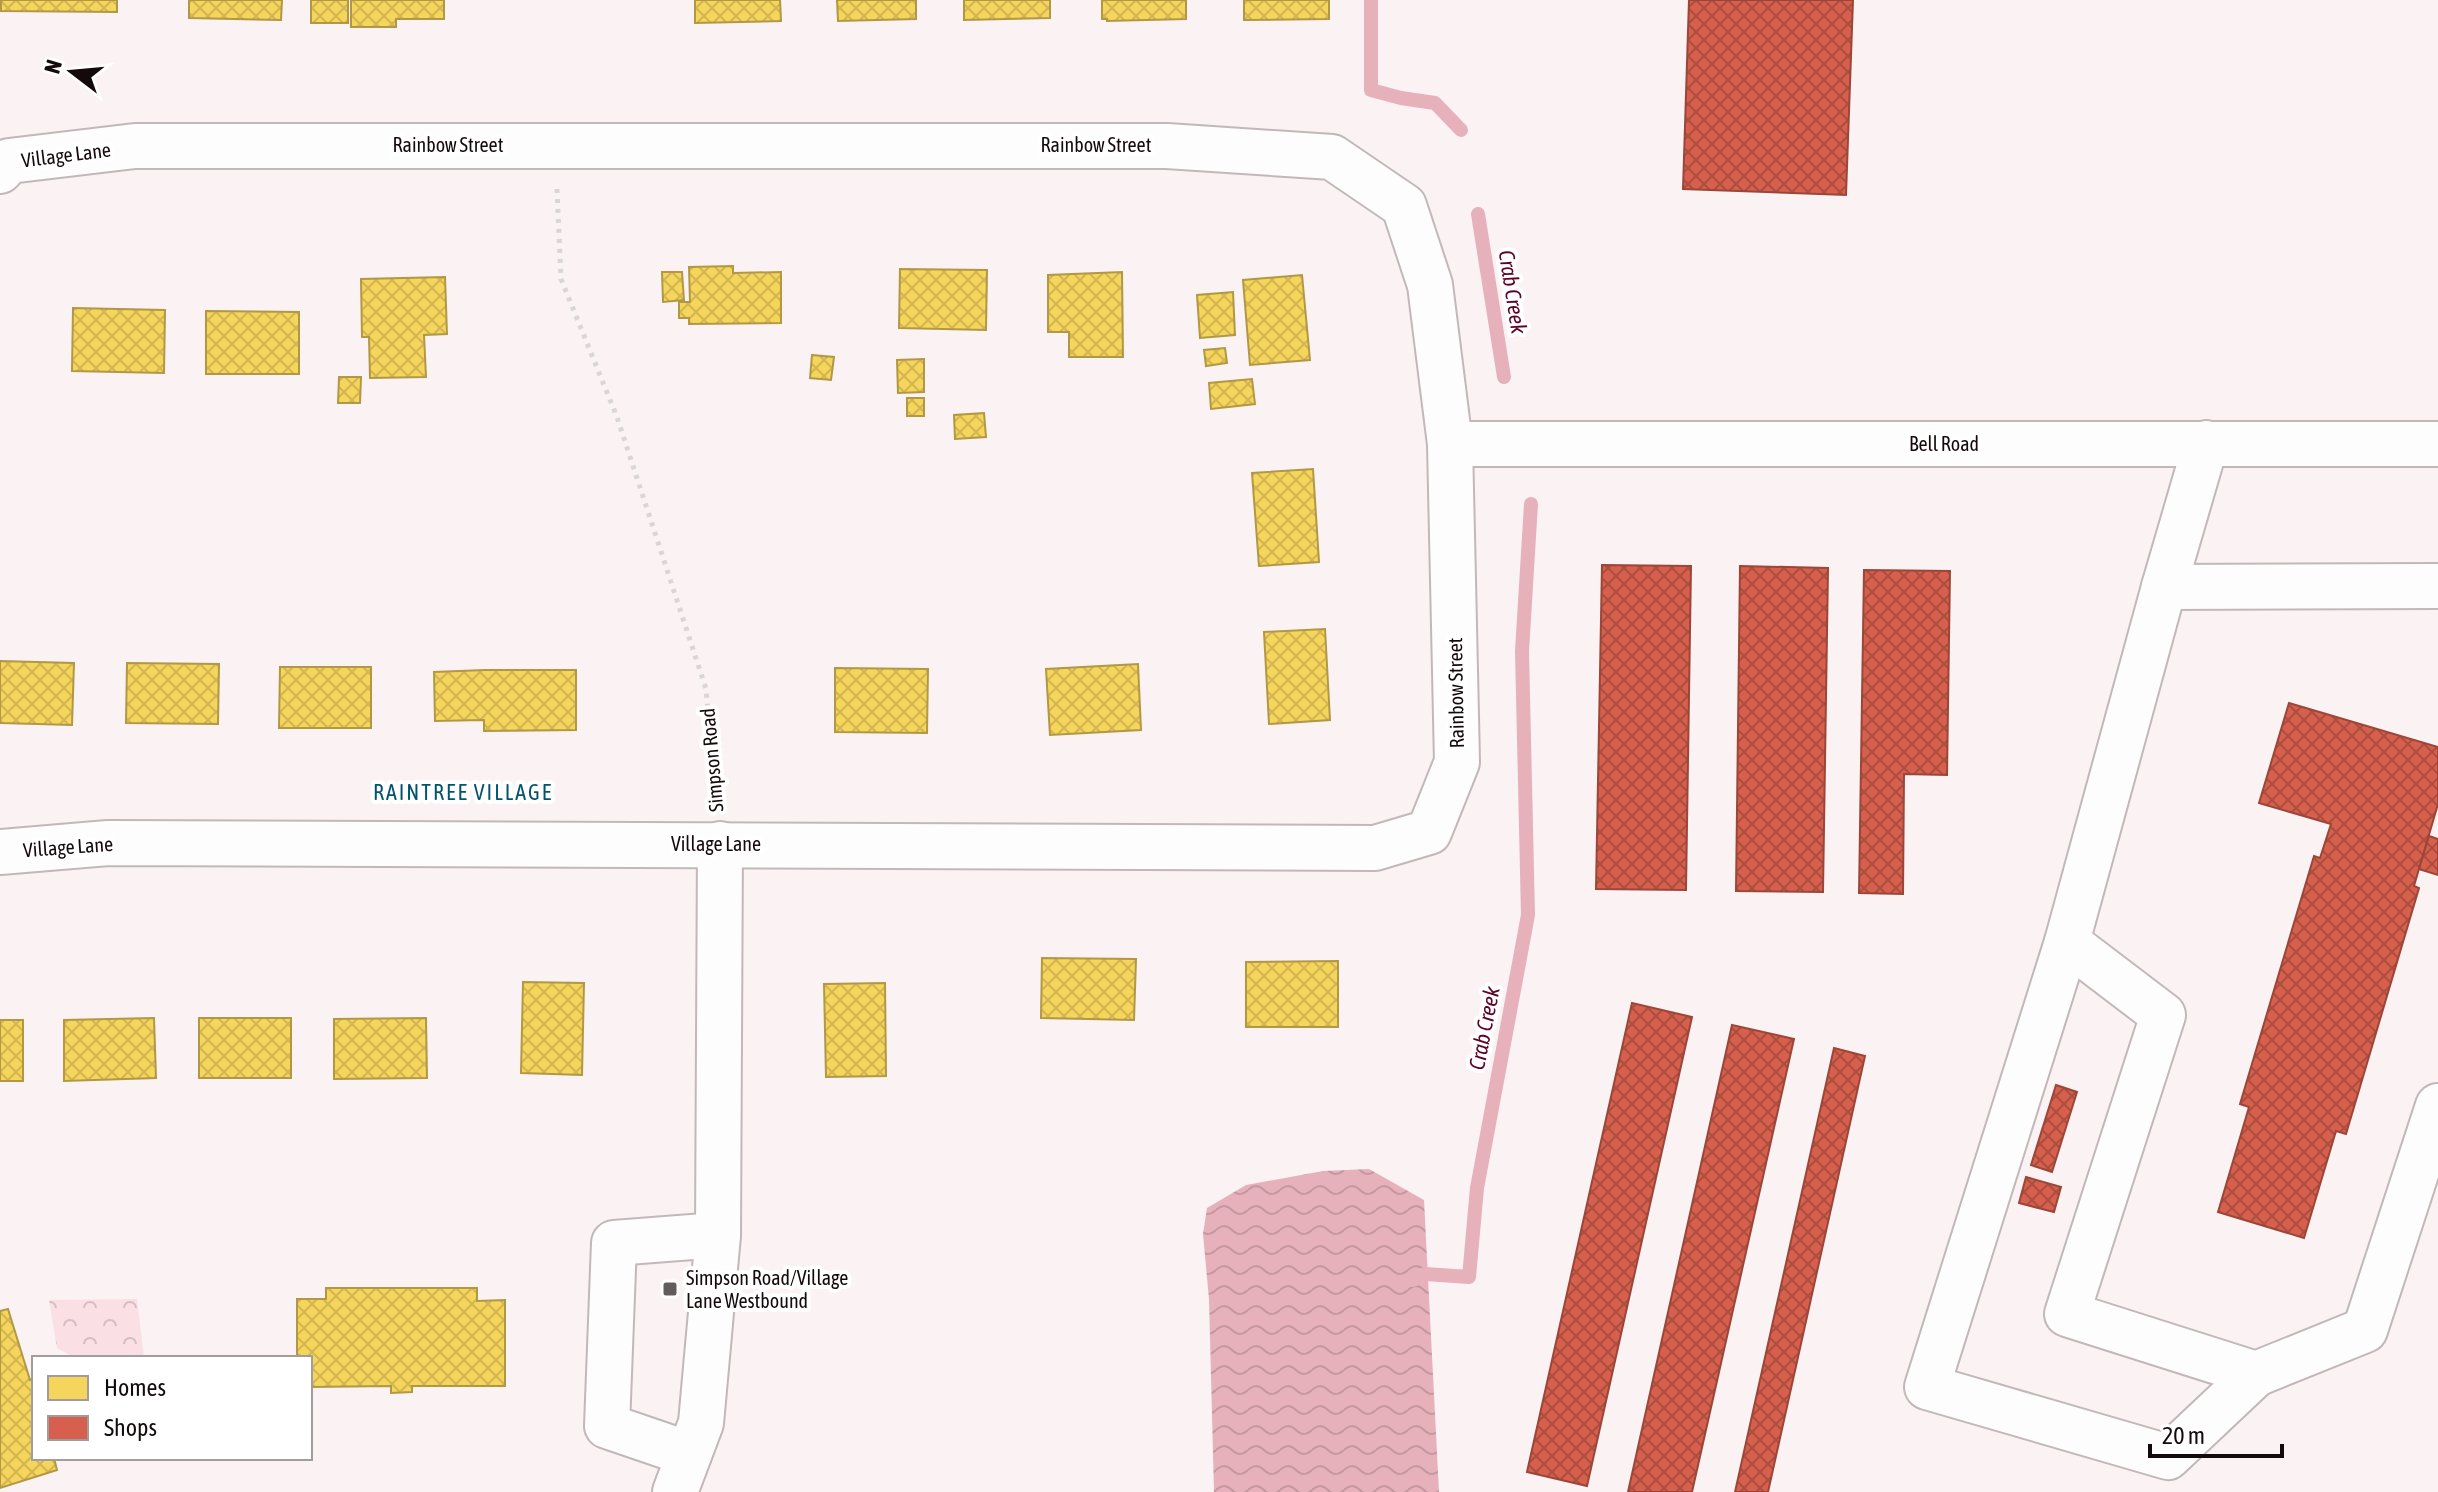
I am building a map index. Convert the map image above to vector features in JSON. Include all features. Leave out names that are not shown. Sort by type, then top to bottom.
[{"type":"street","name":"Rainbow Street","points":[[135,146],[1167,146],[1332,157],[1404,206],[1430,285],[1450,444],[1457,762],[1429,832]]},
{"type":"street","name":"Village Lane","points":[[0,171],[9,161],[135,146]]},
{"type":"street","points":[[2206,443],[2067,942],[1927,1387],[2168,1457],[2256,1374],[2365,1330],[2438,1106]]},
{"type":"street","name":"Bell Road","points":[[1450,444],[2438,444]]},
{"type":"street","points":[[2164,587],[2438,586]]},
{"type":"street","name":"Village Lane","points":[[0,852],[108,843],[1375,848],[1429,832]]},
{"type":"street","points":[[718,1235],[614,1243],[607,1426],[682,1473],[701,1423],[718,1235],[720,844]]},
{"type":"street","points":[[2067,942],[2163,1015],[2067,1314],[2256,1374]]},
{"type":"path","name":"Simpson Road","points":[[555,144],[561,279],[617,417],[706,689],[720,844]]},
{"type":"green space","points":[[137,1299],[144,1356],[71,1356],[57,1348],[49,1300]]},
{"type":"water","points":[[1369,1169],[1424,1200],[1439,1492],[1214,1492],[1209,1299],[1203,1234],[1207,1208],[1246,1185],[1323,1171]]},
{"type":"building: Homes","points":[[1,0],[117,0],[117,12],[1,11]]},
{"type":"building: Homes","points":[[189,0],[282,0],[281,20],[189,18]]},
{"type":"building: Homes","points":[[311,0],[348,0],[348,23],[311,23]]},
{"type":"building: Homes","points":[[351,0],[444,0],[444,19],[396,19],[396,27],[351,27]]},
{"type":"building: Homes","points":[[695,0],[780,0],[781,21],[695,23]]},
{"type":"building: Homes","points":[[837,0],[916,0],[916,19],[838,21]]},
{"type":"building: Homes","points":[[964,0],[1050,0],[1050,18],[964,20]]},
{"type":"building: Homes","points":[[1102,0],[1186,0],[1186,19],[1107,21],[1102,19]]},
{"type":"building: Homes","points":[[1244,0],[1329,0],[1329,19],[1244,20]]},
{"type":"building: Homes","points":[[733,266],[733,273],[781,272],[781,323],[689,324],[689,318],[679,318],[679,302],[690,302],[689,267]]},
{"type":"building: Homes","points":[[900,269],[987,270],[986,330],[899,328]]},
{"type":"building: Homes","points":[[662,272],[682,272],[684,300],[663,302]]},
{"type":"building: Homes","points":[[1122,272],[1123,357],[1069,357],[1069,332],[1048,332],[1048,275]]},
{"type":"building: Homes","points":[[1302,275],[1310,360],[1250,365],[1243,280]]},
{"type":"building: Homes","points":[[445,277],[447,334],[424,335],[426,377],[370,378],[369,337],[362,337],[361,279]]},
{"type":"building: Homes","points":[[1233,292],[1235,335],[1200,338],[1197,295]]},
{"type":"building: Homes","points":[[73,308],[165,310],[164,373],[72,371]]},
{"type":"building: Homes","points":[[206,311],[299,312],[299,374],[206,374]]},
{"type":"building: Homes","points":[[1225,348],[1227,363],[1206,366],[1204,350]]},
{"type":"building: Homes","points":[[812,355],[834,357],[831,380],[810,378]]},
{"type":"building: Homes","points":[[924,359],[924,392],[898,393],[897,360]]},
{"type":"building: Homes","points":[[339,377],[361,377],[360,403],[338,403]]},
{"type":"building: Homes","points":[[1252,379],[1255,404],[1211,409],[1209,383]]},
{"type":"building: Homes","points":[[907,398],[924,398],[924,416],[907,416]]},
{"type":"building: Homes","points":[[984,413],[986,437],[955,439],[954,415]]},
{"type":"building: Homes","points":[[1313,469],[1319,562],[1259,566],[1252,473]]},
{"type":"building: Homes","points":[[1325,629],[1330,720],[1269,724],[1264,632]]},
{"type":"building: Homes","points":[[0,661],[74,663],[72,725],[0,723]]},
{"type":"building: Homes","points":[[127,663],[219,664],[218,724],[126,723]]},
{"type":"building: Homes","points":[[1138,664],[1141,730],[1050,735],[1046,669]]},
{"type":"building: Homes","points":[[280,667],[371,667],[371,728],[279,728]]},
{"type":"building: Homes","points":[[835,668],[928,669],[927,733],[835,732]]},
{"type":"building: Homes","points":[[576,670],[576,730],[484,731],[484,720],[435,721],[434,672]]},
{"type":"building: Homes","points":[[1042,958],[1136,959],[1134,1020],[1041,1018]]},
{"type":"building: Homes","points":[[1338,961],[1338,1027],[1246,1027],[1246,962]]},
{"type":"building: Homes","points":[[523,982],[584,983],[582,1075],[521,1073]]},
{"type":"building: Homes","points":[[885,983],[886,1076],[826,1077],[824,984]]},
{"type":"building: Homes","points":[[154,1018],[156,1078],[64,1081],[64,1020]]},
{"type":"building: Homes","points":[[199,1018],[291,1018],[291,1078],[199,1078]]},
{"type":"building: Homes","points":[[426,1018],[427,1078],[334,1079],[334,1019]]},
{"type":"building: Homes","points":[[0,1020],[23,1020],[23,1081],[0,1081]]},
{"type":"building: Homes","points":[[326,1288],[477,1288],[477,1301],[505,1300],[505,1386],[412,1386],[412,1392],[391,1393],[391,1386],[312,1387],[312,1356],[297,1356],[297,1299],[326,1299]]},
{"type":"building: Homes","points":[[8,1309],[32,1380],[32,1460],[54,1460],[57,1470],[0,1488],[0,1311]]},
{"type":"building: Shops","points":[[1689,0],[1853,0],[1846,195],[1683,189]]},
{"type":"building: Shops","points":[[1602,565],[1691,566],[1686,890],[1596,889]]},
{"type":"building: Shops","points":[[1740,566],[1828,568],[1823,892],[1736,891]]},
{"type":"building: Shops","points":[[1864,570],[1950,571],[1947,775],[1904,774],[1903,894],[1859,893]]},
{"type":"building: Shops","points":[[2289,703],[2438,747],[2438,804],[2414,886],[2419,888],[2346,1134],[2336,1131],[2304,1238],[2218,1212],[2249,1107],[2240,1104],[2314,856],[2320,858],[2331,824],[2259,803]]},
{"type":"building: Shops","points":[[2429,836],[2438,839],[2438,875],[2419,869]]},
{"type":"building: Shops","points":[[1632,1003],[1692,1017],[1587,1486],[1527,1472]]},
{"type":"building: Shops","points":[[1732,1025],[1794,1039],[1692,1492],[1628,1492]]},
{"type":"building: Shops","points":[[1834,1048],[1865,1056],[1768,1492],[1735,1492]]},
{"type":"building: Shops","points":[[2056,1085],[2077,1092],[2052,1172],[2031,1165]]},
{"type":"building: Shops","points":[[2026,1177],[2061,1187],[2054,1212],[2019,1203]]},
{"type":"waterway","name":"Crab Creek","points":[[1371,0],[1371,90],[1435,103],[1461,130]]},
{"type":"waterway","name":"Crab Creek","points":[[1478,214],[1504,377]]},
{"type":"waterway","name":"Crab Creek","points":[[1413,1280],[1425,1274],[1469,1277],[1477,1188],[1528,915],[1522,651],[1531,504]]},
{"type":"place","name":"Simpson Road/Village Lane Westbound","points":[[670,1289]]},
{"type":"district","name":"RAINTREE VILLAGE","points":[[463,792]]}]
